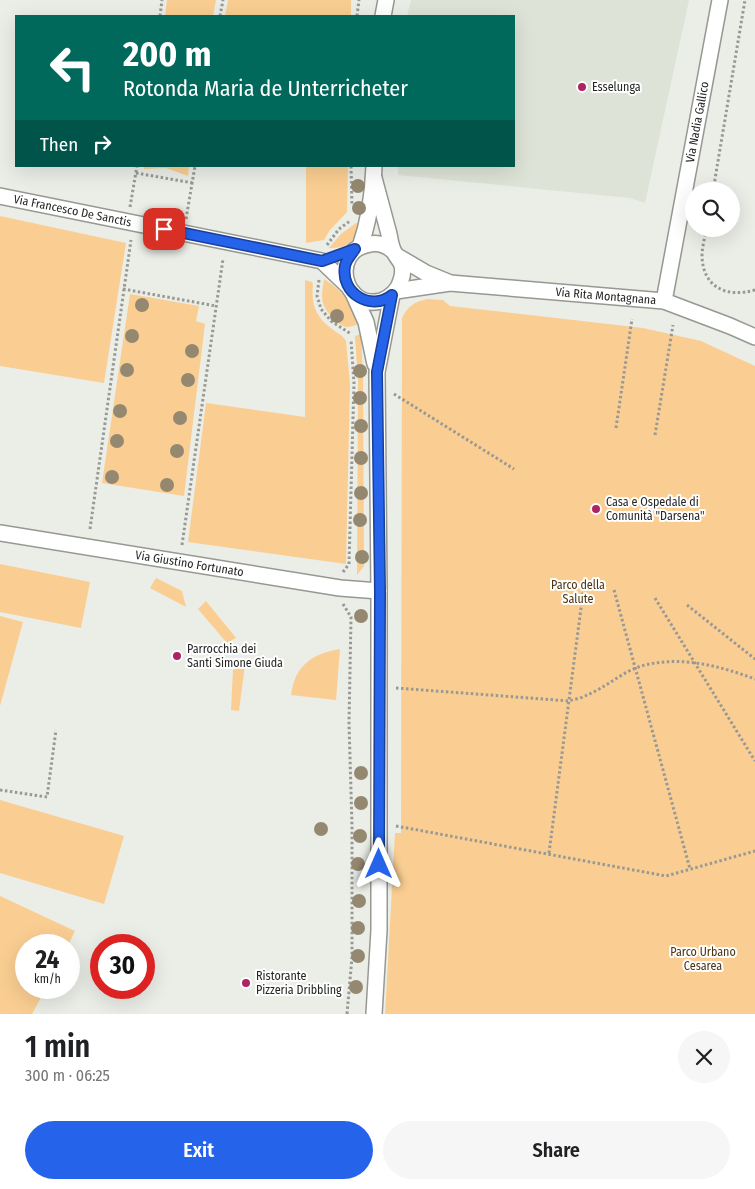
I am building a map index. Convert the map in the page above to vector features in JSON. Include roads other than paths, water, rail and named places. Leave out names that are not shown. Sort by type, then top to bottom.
[{"type":"street","points":[[383,15],[386,0]]},
{"type":"street","name":"Via Nadia Gallico","points":[[664,301],[720,0]]},
{"type":"street","points":[[374,172],[366,230],[357,248],[348,257],[345,266],[345,276],[366,322],[377,372],[380,592],[379,930],[374,1014]]},
{"type":"street","points":[[374,172],[396,254],[402,264],[403,274],[401,283],[394,293],[377,372]]},
{"type":"street","name":"Via Francesco De Sanctis","points":[[0,196],[322,261]]},
{"type":"street","points":[[394,293],[380,301],[370,302],[361,299],[322,261],[373,243],[382,244],[396,254]]},
{"type":"street","name":"Via Rita Montagnana","points":[[396,254],[426,273],[450,283]]},
{"type":"street","name":"Via Rita Montagnana","points":[[394,293],[450,283],[664,301],[755,337]]},
{"type":"street","name":"Via Giustino Fortunato","points":[[0,533],[340,588],[380,592]]},
{"type":"place","name":"Esselunga","points":[[582,87]]},
{"type":"place","name":"Casa e Ospedale di Comunità \"Darsena\"","points":[[596,509]]},
{"type":"place","name":"Parrocchia dei Santi Simone Giuda","points":[[177,656]]},
{"type":"place","name":"Ristorante Pizzeria Dribbling","points":[[246,983]]},
{"type":"park label","name":"Parco della Salute","points":[[578,592]]},
{"type":"park label","name":"Parco Urbano Cesarea","points":[[703,959]]}]
